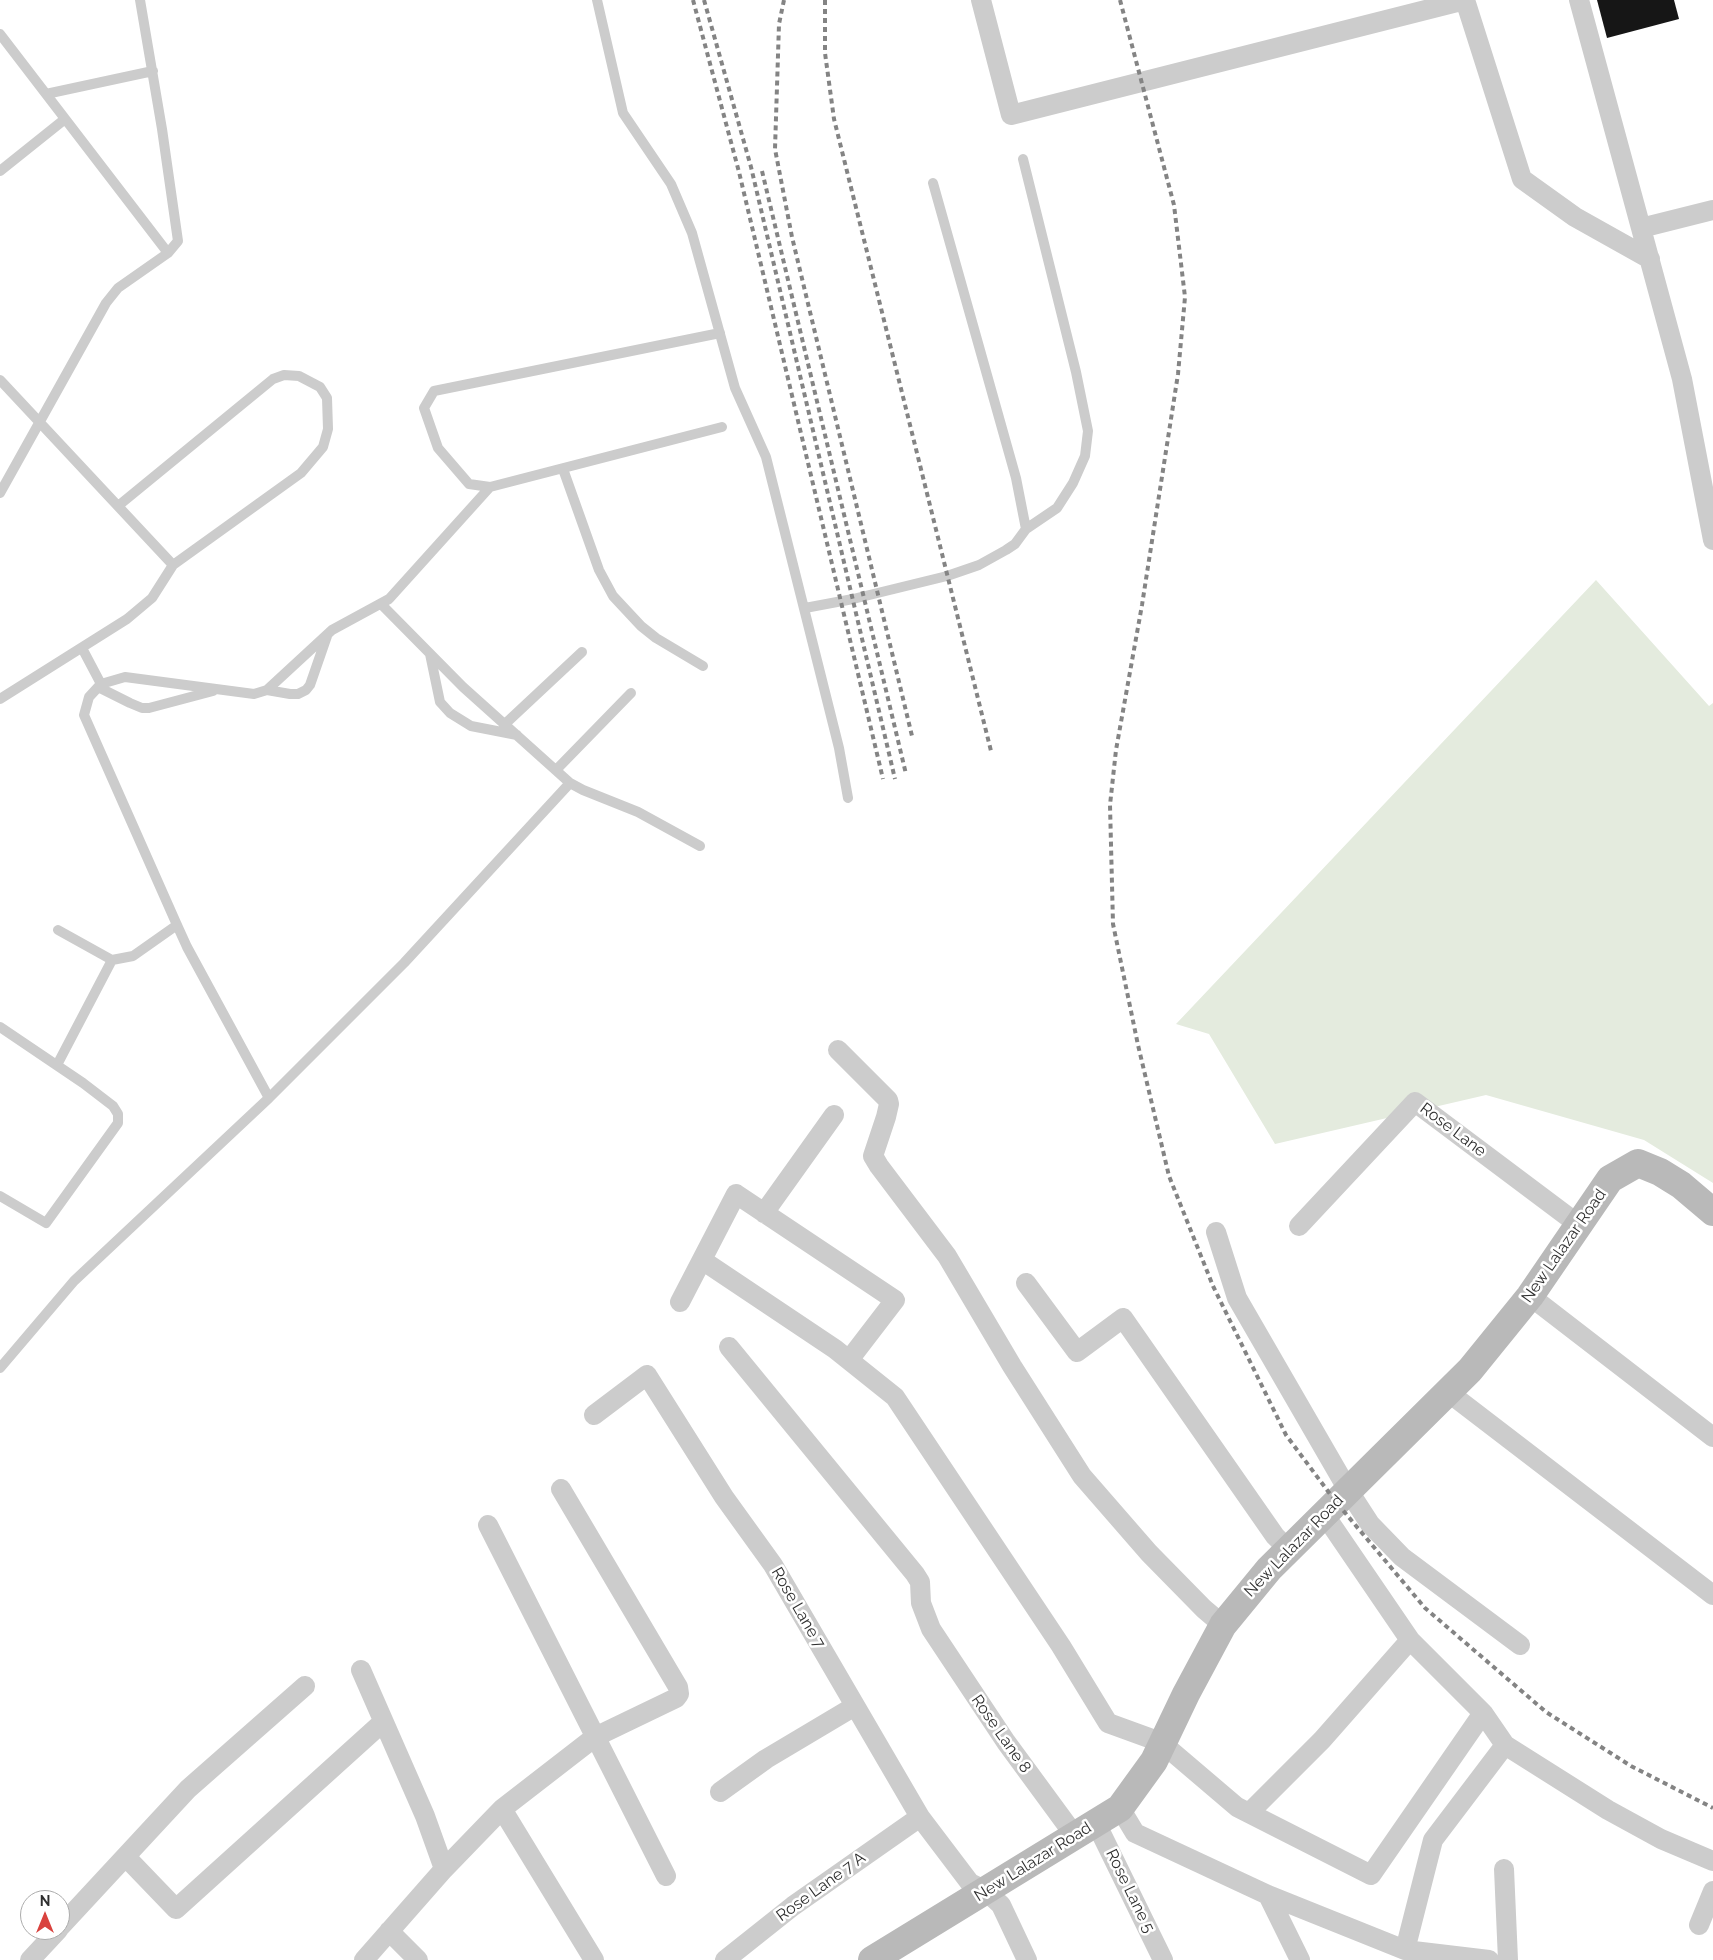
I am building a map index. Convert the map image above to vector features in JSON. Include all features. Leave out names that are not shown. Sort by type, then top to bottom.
[{"type":"street","points":[[981,0],[1011,115],[1465,0],[1522,179],[1575,217],[1650,259]]},
{"type":"street","points":[[1579,0],[1682,379],[1712,534]]},
{"type":"street","points":[[1641,228],[1713,210]]},
{"type":"street","points":[[838,1050],[888,1100],[886,1117],[873,1156],[948,1256],[1012,1366],[1082,1476],[1150,1553],[1204,1609],[1223,1625]]},
{"type":"street","name":"Rose Lane","points":[[1299,1226],[1415,1102],[1579,1225]]},
{"type":"street","points":[[764,1213],[834,1115]]},
{"type":"street","name":"New Lalazar Road","points":[[872,1960],[1120,1808],[1154,1761],[1223,1625],[1269,1569],[1470,1370],[1530,1296],[1610,1180],[1638,1163],[1660,1172],[1681,1185],[1713,1212]]},
{"type":"street","points":[[680,1302],[736,1194],[895,1300],[849,1360]]},
{"type":"street","points":[[1216,1232],[1238,1298],[1348,1490],[1370,1524],[1402,1557],[1520,1645]]},
{"type":"street","points":[[702,1260],[849,1360],[895,1397],[1061,1646],[1108,1723],[1163,1743],[1237,1807],[1371,1875],[1483,1713]]},
{"type":"street","points":[[1026,1283],[1077,1352],[1123,1318],[1276,1536],[1288,1550]]},
{"type":"street","points":[[1530,1296],[1713,1437]]},
{"type":"street","name":"Rose Lane 8","points":[[729,1347],[915,1574],[920,1582],[921,1603],[931,1629],[1006,1742],[1086,1830]]},
{"type":"street","name":"Rose Lane 7","points":[[594,1415],[647,1375],[724,1497],[773,1564],[920,1817],[970,1883],[986,1891],[1001,1905],[1027,1960]]},
{"type":"street","points":[[1448,1392],[1713,1595]]},
{"type":"street","points":[[364,1960],[444,1868],[502,1809],[595,1737],[676,1698],[679,1694],[678,1687],[561,1489]]},
{"type":"street","points":[[1324,1514],[1410,1640],[1483,1713],[1505,1745],[1608,1810],[1661,1838],[1713,1861]]},
{"type":"street","points":[[488,1525],[666,1876]]},
{"type":"street","points":[[1249,1813],[1322,1740],[1410,1640]]},
{"type":"street","points":[[361,1670],[425,1816],[444,1868]]},
{"type":"street","points":[[70,1917],[188,1789],[305,1686]]},
{"type":"street","points":[[720,1792],[766,1759],[855,1706]]},
{"type":"street","points":[[126,1857],[176,1909],[383,1722]]},
{"type":"street","points":[[1405,1950],[1433,1840],[1505,1745]]},
{"type":"street","points":[[1120,1808],[1135,1833],[1268,1895],[1405,1950],[1489,1960]]},
{"type":"street","points":[[502,1809],[594,1960]]},
{"type":"street","name":"Rose Lane 7 A","points":[[725,1960],[793,1906],[920,1817]]},
{"type":"street","name":"Rose Lane 5","points":[[1086,1830],[1163,1960]]},
{"type":"street","points":[[1504,1870],[1508,1960]]},
{"type":"street","points":[[1699,1924],[1713,1891]]},
{"type":"street","points":[[1268,1895],[1300,1960]]},
{"type":"street","points":[[389,1931],[418,1960]]},
{"type":"street","points":[[30,1960],[49,1940]]},
{"type":"lane","points":[[0,493],[106,303],[118,288],[168,253],[178,241],[153,71],[140,0]]},
{"type":"lane","points":[[597,0],[623,113],[671,184],[692,233],[735,388],[766,457],[839,748],[848,798]]},
{"type":"lane","points":[[0,34],[168,253]]},
{"type":"lane","points":[[46,94],[153,71]]},
{"type":"lane","points":[[0,171],[65,119]]},
{"type":"lane","points":[[805,608],[853,599],[948,576],[978,565],[1006,550],[1014,544],[1026,529],[1057,508],[1073,483],[1085,456],[1088,431],[1076,372],[1023,159]]},
{"type":"lane","points":[[933,182],[1013,468],[1026,529]]},
{"type":"lane","points":[[720,333],[434,391],[424,408],[438,448],[470,484],[490,487],[722,427]]},
{"type":"lane","points":[[0,699],[127,619],[152,598],[172,565],[301,473],[324,447],[328,429],[327,398],[320,387],[299,376],[284,375],[273,379],[118,506]]},
{"type":"lane","points":[[0,380],[172,565]]},
{"type":"lane","points":[[563,469],[600,570],[613,596],[641,626],[656,638],[702,666]]},
{"type":"lane","points":[[267,690],[328,633],[389,599],[490,487]]},
{"type":"lane","points":[[381,604],[463,687],[570,783],[638,812],[700,846]]},
{"type":"lane","points":[[269,1098],[187,947],[84,715],[89,697],[99,685],[125,678],[254,694],[267,690],[298,694],[306,690],[310,685],[328,633]]},
{"type":"lane","points":[[82,648],[99,685],[142,708],[149,708],[219,690]]},
{"type":"lane","points":[[504,724],[582,652]]},
{"type":"lane","points":[[430,653],[440,702],[450,713],[471,726],[517,736]]},
{"type":"lane","points":[[556,770],[630,693]]},
{"type":"lane","points":[[0,1368],[74,1280],[269,1098],[404,963],[570,783]]},
{"type":"lane","points":[[58,930],[112,960],[133,956],[178,925]]},
{"type":"lane","points":[[57,1065],[112,960]]},
{"type":"lane","points":[[0,1027],[57,1065],[113,1106],[118,1114],[118,1123],[46,1223],[0,1196]]},
{"type":"shaded area","points":[[1596,580],[1709,706],[1713,703],[1713,1183],[1644,1140],[1486,1095],[1275,1144],[1209,1034],[1176,1024]]},
{"type":"building","points":[[1597,0],[1674,0],[1679,19],[1607,38]]},
{"type":"railway","points":[[693,0],[739,172],[883,779]]},
{"type":"railway","points":[[704,0],[751,167],[895,779]]},
{"type":"railway","points":[[784,0],[779,24],[775,149],[792,237],[912,736]]},
{"type":"railway","points":[[825,0],[825,53],[834,119],[991,751]]},
{"type":"railway","points":[[1120,0],[1174,205],[1185,297],[1178,374],[1142,605],[1116,750],[1110,805],[1113,924],[1138,1045],[1169,1176],[1213,1286],[1286,1435],[1336,1502],[1425,1608],[1546,1712],[1631,1766],[1713,1808]]},
{"type":"railway","points":[[762,171],[906,774]]}]
